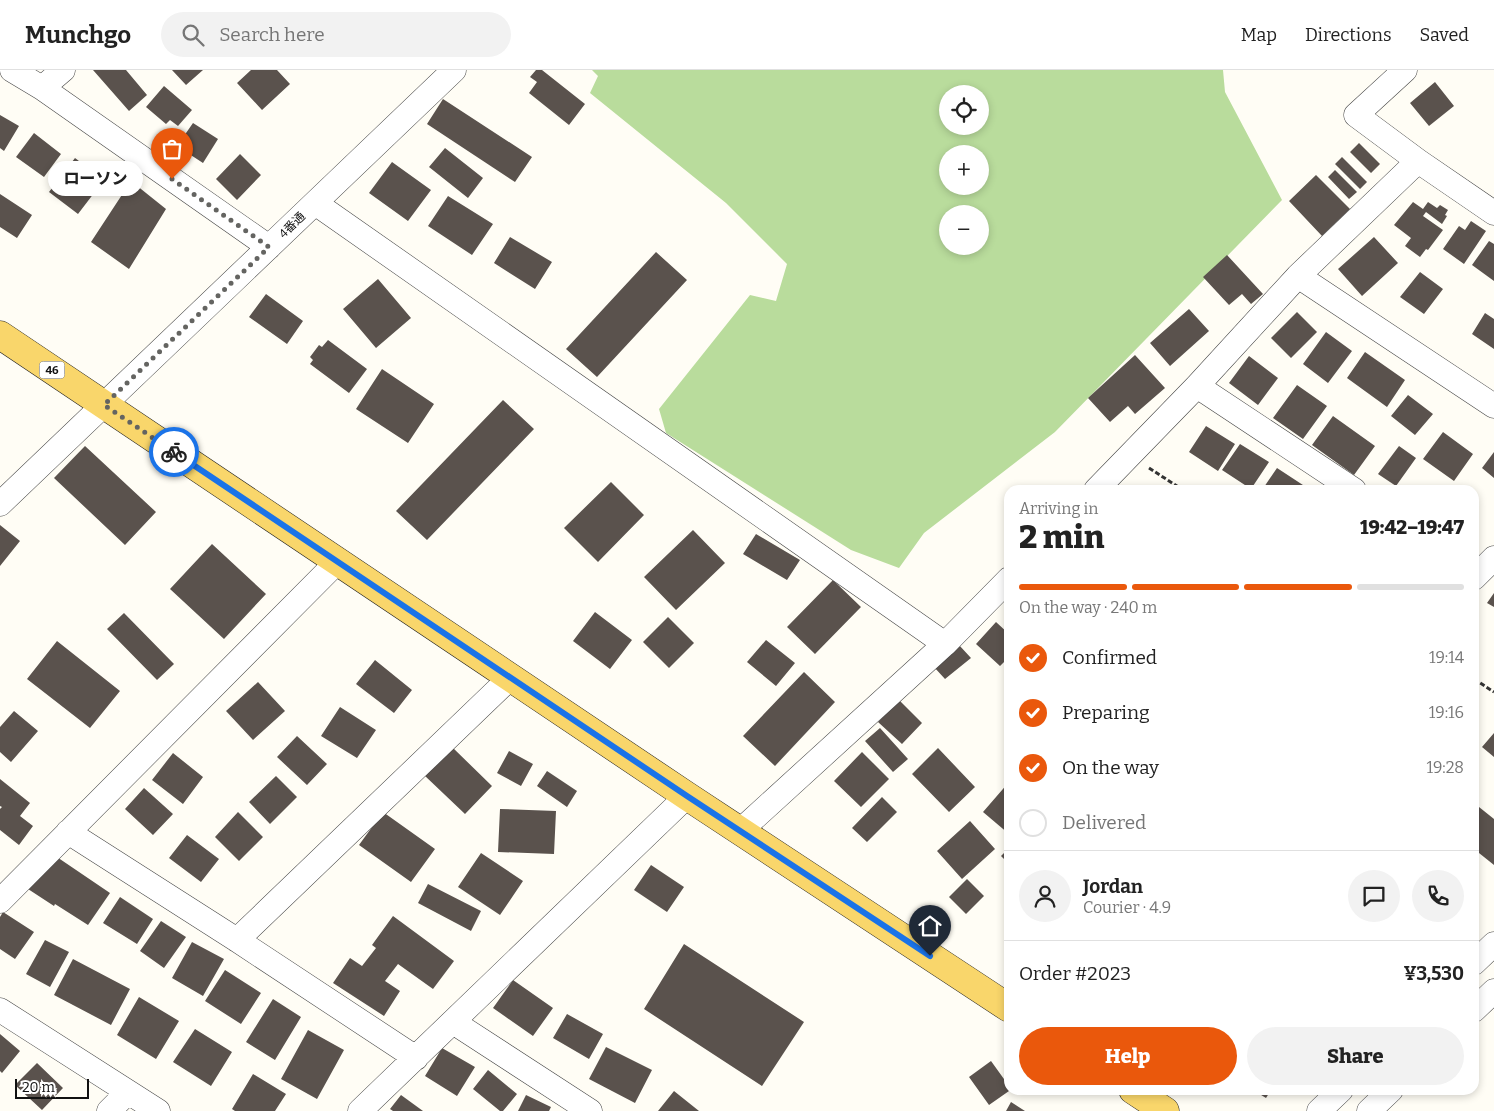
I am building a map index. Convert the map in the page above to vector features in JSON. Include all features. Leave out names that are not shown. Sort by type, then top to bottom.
[{"type":"main road","name":"46","points":[[0,335],[687,796],[1004,1005]]},
{"type":"main road","points":[[1141,1095],[1165,1111]]},
{"type":"street","points":[[12,70],[42,88],[269,247]]},
{"type":"street","points":[[42,88],[63,70]]},
{"type":"street","name":"4番通","points":[[0,504],[454,70]]},
{"type":"street","points":[[1405,70],[1356,115],[1418,161],[1494,213]]},
{"type":"street","points":[[1101,485],[1197,386],[1298,276],[1418,161]]},
{"type":"street","points":[[315,203],[945,644]]},
{"type":"street","points":[[1298,276],[1494,406]]},
{"type":"street","points":[[1197,386],[1346,485]]},
{"type":"street","points":[[0,901],[337,562]]},
{"type":"street","points":[[740,831],[945,644],[1004,584]]},
{"type":"street","points":[[237,940],[511,677]]},
{"type":"street","points":[[360,1111],[687,796]]},
{"type":"street","points":[[68,832],[416,1058]]},
{"type":"street","points":[[1479,958],[1494,944]]},
{"type":"street","points":[[1479,1005],[1494,991]]},
{"type":"street","points":[[0,1010],[158,1111]]},
{"type":"street","points":[[453,1022],[590,1111]]},
{"type":"street","points":[[109,1111],[128,1092]]},
{"type":"street","points":[[1319,1111],[1336,1095]]},
{"type":"street","points":[[1369,1111],[1386,1095]]},
{"type":"path","points":[[1130,455],[1175,485]]},
{"type":"path","points":[[1479,682],[1494,692]]},
{"type":"green space","points":[[592,70],[1223,70],[1225,92],[1282,200],[1055,432],[924,533],[899,568],[851,550],[666,433],[659,409],[750,295],[776,301],[787,264],[726,203],[590,93],[598,76]]},
{"type":"building","points":[[93,70],[126,70],[147,95],[129,111]]},
{"type":"building","points":[[172,70],[203,70],[186,85]]},
{"type":"building","points":[[251,70],[277,70],[290,84],[262,110],[237,83]]},
{"type":"building","points":[[536,70],[542,70],[585,104],[569,125],[529,93],[537,82],[530,77]]},
{"type":"building","points":[[1435,82],[1454,106],[1429,126],[1410,103]]},
{"type":"building","points":[[164,86],[192,110],[178,126],[170,120],[166,124],[146,107]]},
{"type":"building","points":[[443,99],[532,157],[515,182],[427,124]]},
{"type":"building","points":[[0,115],[19,126],[4,151],[0,148]]},
{"type":"building","points":[[193,123],[218,139],[203,163],[177,146]]},
{"type":"building","points":[[34,133],[61,154],[44,177],[16,157]]},
{"type":"building","points":[[1359,143],[1380,164],[1371,173],[1350,152]]},
{"type":"building","points":[[445,148],[483,178],[468,198],[429,167]]},
{"type":"building","points":[[240,154],[261,175],[237,200],[216,179]]},
{"type":"building","points":[[1342,157],[1367,182],[1360,189],[1335,164]]},
{"type":"building","points":[[75,158],[104,180],[78,214],[49,192]]},
{"type":"building","points":[[392,162],[431,190],[408,221],[369,193]]},
{"type":"building","points":[[1335,170],[1357,192],[1349,199],[1328,177]]},
{"type":"building","points":[[1316,175],[1350,209],[1322,236],[1289,201]]},
{"type":"building","points":[[131,181],[166,209],[129,269],[91,242]]},
{"type":"building","points":[[0,194],[32,215],[17,238],[0,227]]},
{"type":"building","points":[[448,196],[493,224],[472,255],[428,226]]},
{"type":"building","points":[[1413,202],[1423,209],[1428,202],[1437,208],[1440,205],[1448,210],[1442,224],[1426,212],[1423,216],[1443,230],[1428,250],[1426,249],[1420,257],[1405,246],[1411,238],[1394,225]]},
{"type":"building","points":[[1471,221],[1486,231],[1464,264],[1443,249],[1459,226],[1465,230]]},
{"type":"building","points":[[510,237],[552,262],[535,289],[494,263]]},
{"type":"building","points":[[1374,237],[1398,263],[1362,296],[1338,269]]},
{"type":"building","points":[[1489,241],[1494,244],[1494,281],[1472,265]]},
{"type":"building","points":[[656,252],[687,280],[597,377],[566,349]]},
{"type":"building","points":[[1227,255],[1263,294],[1251,304],[1242,294],[1229,305],[1203,277]]},
{"type":"building","points":[[1420,272],[1443,289],[1424,314],[1400,297]]},
{"type":"building","points":[[378,279],[411,318],[376,348],[343,309]]},
{"type":"building","points":[[266,294],[303,321],[287,344],[249,317]]},
{"type":"building","points":[[1189,309],[1209,331],[1170,366],[1150,343]]},
{"type":"building","points":[[1297,312],[1317,332],[1291,358],[1271,338]]},
{"type":"building","points":[[1485,313],[1494,319],[1494,349],[1472,334]]},
{"type":"building","points":[[1326,332],[1352,351],[1328,383],[1303,364]]},
{"type":"building","points":[[328,340],[367,369],[349,393],[310,364],[313,360],[310,357],[319,345],[322,347]]},
{"type":"building","points":[[1365,352],[1405,380],[1387,407],[1347,378]]},
{"type":"building","points":[[1135,355],[1165,388],[1135,414],[1128,406],[1110,422],[1088,398]]},
{"type":"building","points":[[1249,356],[1278,378],[1258,405],[1229,383]]},
{"type":"building","points":[[382,369],[434,404],[408,443],[356,409]]},
{"type":"building","points":[[1297,385],[1327,406],[1303,439],[1273,418]]},
{"type":"building","points":[[1408,395],[1433,414],[1415,435],[1391,416]]},
{"type":"building","points":[[503,400],[534,429],[427,540],[396,511]]},
{"type":"building","points":[[1333,416],[1375,446],[1354,475],[1312,445]]},
{"type":"building","points":[[1206,426],[1235,444],[1218,471],[1189,452]]},
{"type":"building","points":[[1443,432],[1473,454],[1454,481],[1423,459]]},
{"type":"building","points":[[1240,444],[1269,462],[1254,485],[1245,485],[1222,470]]},
{"type":"building","points":[[85,446],[156,512],[125,545],[54,478]]},
{"type":"building","points":[[1399,446],[1416,458],[1397,485],[1378,474]]},
{"type":"building","points":[[1494,452],[1494,478],[1482,468]]},
{"type":"building","points":[[1277,468],[1303,485],[1265,485]]},
{"type":"building","points":[[611,482],[644,515],[598,562],[564,528]]},
{"type":"building","points":[[0,525],[20,541],[0,566]]},
{"type":"building","points":[[693,530],[725,563],[676,610],[644,577]]},
{"type":"building","points":[[756,534],[800,560],[787,580],[743,554]]},
{"type":"building","points":[[212,544],[266,594],[224,639],[170,589]]},
{"type":"building","points":[[833,580],[861,607],[815,654],[787,627]]},
{"type":"building","points":[[1494,593],[1494,607],[1487,603]]},
{"type":"building","points":[[595,612],[632,640],[610,669],[573,641]]},
{"type":"building","points":[[124,613],[174,664],[157,680],[107,629]]},
{"type":"building","points":[[668,617],[694,643],[669,668],[643,642]]},
{"type":"building","points":[[996,622],[1004,629],[1004,662],[1000,666],[976,644]]},
{"type":"building","points":[[766,640],[795,663],[776,686],[747,662]]},
{"type":"building","points":[[57,641],[120,691],[90,728],[27,679]]},
{"type":"building","points":[[959,645],[971,658],[945,679],[934,667]]},
{"type":"building","points":[[375,660],[412,690],[394,713],[356,684]]},
{"type":"building","points":[[804,672],[835,702],[775,766],[743,736]]},
{"type":"building","points":[[258,682],[285,711],[253,740],[226,711]]},
{"type":"building","points":[[899,700],[922,723],[902,744],[878,722]]},
{"type":"building","points":[[340,707],[376,730],[357,758],[321,736]]},
{"type":"building","points":[[14,711],[38,731],[11,762],[0,752],[0,727]]},
{"type":"building","points":[[880,728],[908,759],[893,772],[865,741]]},
{"type":"building","points":[[1494,733],[1494,757],[1482,747]]},
{"type":"building","points":[[297,736],[327,764],[307,785],[277,757]]},
{"type":"building","points":[[451,746],[492,786],[465,814],[424,775]]},
{"type":"building","points":[[938,748],[975,787],[949,812],[912,774]]},
{"type":"building","points":[[509,751],[533,764],[521,786],[497,773]]},
{"type":"building","points":[[862,752],[889,779],[861,807],[834,781]]},
{"type":"building","points":[[173,753],[203,777],[183,804],[152,780]]},
{"type":"building","points":[[547,771],[577,791],[567,807],[537,786]]},
{"type":"building","points":[[276,776],[297,797],[270,824],[249,802]]},
{"type":"building","points":[[0,779],[30,803],[20,816],[33,826],[19,845],[0,830],[0,809],[2,807],[0,806]]},
{"type":"building","points":[[144,788],[173,814],[153,835],[125,809]]},
{"type":"building","points":[[1004,788],[1004,830],[983,812]]},
{"type":"building","points":[[882,797],[897,812],[867,842],[852,828]]},
{"type":"building","points":[[1479,807],[1494,819],[1494,865],[1479,853]]},
{"type":"building","points":[[500,809],[556,811],[554,854],[498,852]]},
{"type":"building","points":[[238,812],[263,837],[239,861],[215,837]]},
{"type":"building","points":[[383,812],[435,849],[411,882],[359,845]]},
{"type":"building","points":[[970,821],[995,849],[962,879],[937,851]]},
{"type":"building","points":[[187,835],[219,859],[201,882],[169,858]]},
{"type":"building","points":[[51,853],[110,893],[88,925],[28,889]]},
{"type":"building","points":[[481,853],[523,881],[500,915],[458,887]]},
{"type":"building","points":[[651,865],[684,887],[667,912],[634,890]]},
{"type":"building","points":[[967,879],[984,896],[966,914],[949,897]]},
{"type":"building","points":[[428,884],[481,911],[471,931],[418,903]]},
{"type":"building","points":[[120,897],[153,919],[137,944],[103,923]]},
{"type":"building","points":[[3,912],[34,932],[15,959],[0,949],[0,917]]},
{"type":"building","points":[[393,916],[454,961],[433,989],[398,964],[385,981],[400,991],[384,1016],[333,983],[350,958],[362,966],[376,948],[372,945]]},
{"type":"building","points":[[161,921],[186,937],[164,968],[140,951]]},
{"type":"building","points":[[45,940],[69,952],[50,987],[26,974]]},
{"type":"building","points":[[192,942],[224,959],[203,996],[172,978]]},
{"type":"building","points":[[684,944],[804,1022],[762,1086],[644,1009]]},
{"type":"building","points":[[73,959],[130,989],[111,1025],[54,995]]},
{"type":"building","points":[[225,970],[261,993],[241,1024],[205,1001]]},
{"type":"building","points":[[513,980],[553,1008],[533,1036],[493,1008]]},
{"type":"building","points":[[139,997],[179,1021],[156,1059],[117,1035]]},
{"type":"building","points":[[273,999],[301,1017],[275,1060],[246,1042]]},
{"type":"building","points":[[567,1014],[603,1034],[589,1059],[553,1038]]},
{"type":"building","points":[[195,1029],[232,1052],[211,1086],[173,1062]]},
{"type":"building","points":[[308,1030],[344,1050],[317,1099],[281,1079]]},
{"type":"building","points":[[0,1034],[20,1051],[2,1073],[0,1071]]},
{"type":"building","points":[[606,1047],[652,1070],[635,1103],[589,1079]]},
{"type":"building","points":[[442,1048],[475,1067],[457,1096],[425,1076]]},
{"type":"building","points":[[991,1061],[1004,1079],[1004,1094],[989,1105],[969,1077]]},
{"type":"building","points":[[37,1063],[63,1088],[42,1110],[15,1085]]},
{"type":"building","points":[[488,1070],[517,1094],[503,1111],[500,1111],[473,1089]]},
{"type":"building","points":[[253,1074],[286,1094],[275,1111],[235,1111],[232,1109]]},
{"type":"building","points":[[674,1091],[699,1111],[658,1111]]},
{"type":"building","points":[[401,1095],[423,1111],[393,1111],[390,1109]]},
{"type":"building","points":[[526,1095],[551,1107],[549,1111],[518,1111]]},
{"type":"building","points":[[1011,1102],[1025,1111],[1006,1111]]},
{"type":"way so far","points":[[172,179],[269,247],[104,405],[174,452]]},
{"type":"place","name":"ローソン","points":[[172,179]]},
{"type":"route","points":[[174,452],[687,796],[930,956]]}]
